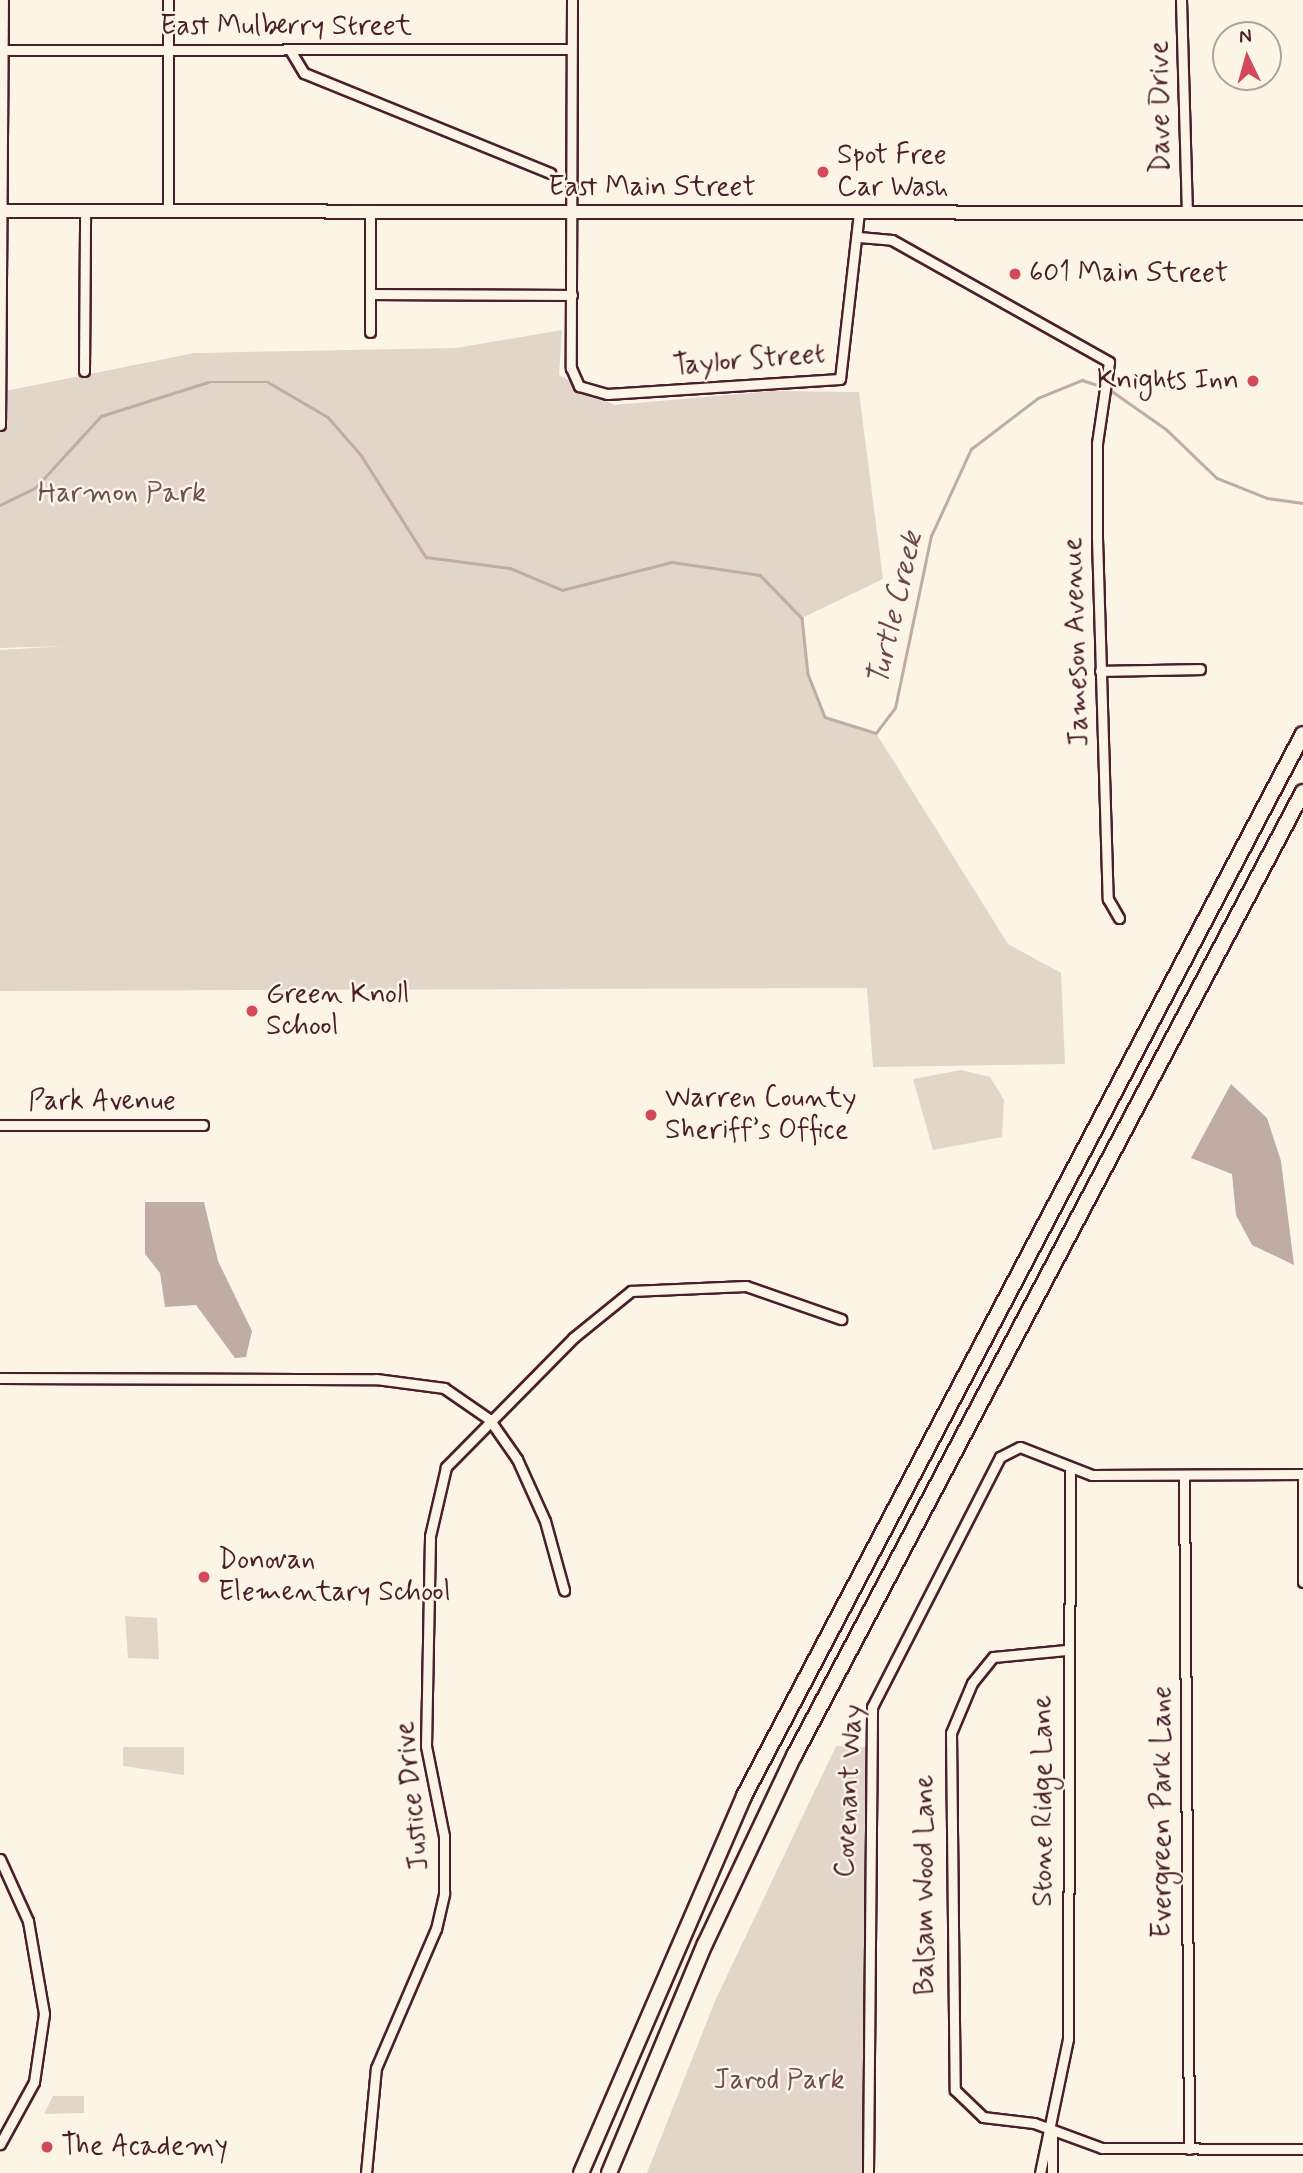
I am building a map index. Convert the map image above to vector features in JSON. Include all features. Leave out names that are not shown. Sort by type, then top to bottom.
[{"type":"highway","points":[[581,2173],[750,1784],[1303,734]]},
{"type":"highway","points":[[609,2173],[700,1955],[794,1756],[1303,792]]},
{"type":"main road","name":"East Main Street","points":[[1,211],[1303,213]]},
{"type":"street","points":[[0,425],[3,0]]},
{"type":"street","points":[[168,0],[168,211]]},
{"type":"street","points":[[370,294],[572,295],[572,0]]},
{"type":"street","name":"Dave Drive","points":[[1181,0],[1187,214]]},
{"type":"street","name":"East Mulberry Street","points":[[1,50],[571,49]]},
{"type":"street","points":[[290,50],[304,73],[550,173]]},
{"type":"street","points":[[84,370],[85,211]]},
{"type":"street","points":[[370,212],[370,332]]},
{"type":"street","name":"Taylor Street","points":[[572,295],[571,368],[579,386],[607,394],[834,383],[846,366],[859,213]]},
{"type":"street","name":"Jameson Avenue","points":[[859,237],[892,240],[1109,362],[1096,468],[1108,899],[1119,918]]},
{"type":"street","points":[[1100,671],[1200,669]]},
{"type":"street","name":"Park Avenue","points":[[0,1125],[203,1125]]},
{"type":"street","name":"Justice Drive","points":[[366,2173],[376,2068],[436,1929],[444,1893],[444,1836],[426,1746],[436,1496],[446,1467],[489,1419],[608,1305],[644,1287],[760,1287],[808,1312],[841,1319]]},
{"type":"street","points":[[0,1378],[410,1380],[456,1394],[489,1419],[529,1483],[565,1590]]},
{"type":"street","name":"Covenant Way","points":[[868,2173],[872,1707],[1000,1457],[1013,1448],[1070,1471]]},
{"type":"street","points":[[1070,1471],[1184,1475],[1303,1474],[1303,1582]]},
{"type":"street","name":"Stone Ridge Lane","points":[[1040,2173],[1068,2039],[1066,1650],[1070,1471]]},
{"type":"street","name":"Evergreen Park Lane","points":[[1184,1475],[1189,2149]]},
{"type":"street","name":"Balsam Wood Lane","points":[[1066,1650],[1005,1652],[982,1666],[955,1720],[948,1766],[953,2083],[962,2101],[983,2117],[1051,2129],[1102,2148],[1303,2149]]},
{"type":"street","points":[[0,1859],[28,1921],[44,2014],[34,2082],[0,2144]]},
{"type":"street","name":"Stone Ridge Lane","points":[[1051,2129],[1052,2173]]},
{"type":"green space","name":"Harmon Park","points":[[562,330],[559,375],[614,405],[773,391],[859,392],[883,579],[802,618],[808,674],[825,717],[876,733],[1008,944],[1061,973],[1065,1064],[873,1067],[867,988],[0,991],[0,650],[65,646],[0,648],[0,392],[194,353],[456,348]]},
{"type":"green space","points":[[961,1070],[990,1077],[1004,1100],[1002,1137],[933,1150],[913,1079]]},
{"type":"green space","points":[[125,1616],[157,1618],[159,1659],[128,1658]]},
{"type":"green space","name":"Jarod Park","points":[[836,1746],[869,1747],[869,2173],[647,2173],[715,2001]]},
{"type":"green space","points":[[123,1747],[184,1747],[184,1775],[123,1766]]},
{"type":"green space","points":[[53,2096],[84,2096],[84,2113],[44,2114]]},
{"type":"shaded area","points":[[1231,1084],[1267,1118],[1281,1161],[1294,1265],[1252,1245],[1236,1215],[1232,1174],[1191,1158]]},
{"type":"shaded area","points":[[145,1202],[204,1202],[218,1261],[252,1331],[246,1357],[235,1358],[196,1305],[165,1307],[160,1273],[145,1254]]},
{"type":"waterway","name":"Turtle Creek","points":[[0,505],[35,488],[101,416],[208,382],[268,382],[328,417],[361,455],[426,557],[510,568],[562,590],[672,562],[760,575],[802,618],[808,674],[825,717],[876,733],[895,708],[931,536],[971,449],[1038,398],[1082,380],[1103,387]]},
{"type":"waterway","name":"Turtle Creek","points":[[1109,389],[1166,429],[1217,478],[1267,498],[1303,503]]},
{"type":"place","name":"Spot Free Car Wash","points":[[823,172]]},
{"type":"place","name":"601 Main Street","points":[[1015,274]]},
{"type":"place","name":"Knights Inn","points":[[1253,381]]},
{"type":"place","name":"Green Knoll School","points":[[252,1011]]},
{"type":"place","name":"Warren County Sheriff’s Office","points":[[651,1115]]},
{"type":"place","name":"Donovan Elementary School","points":[[204,1577]]},
{"type":"place","name":"The Academy","points":[[47,2147]]}]
